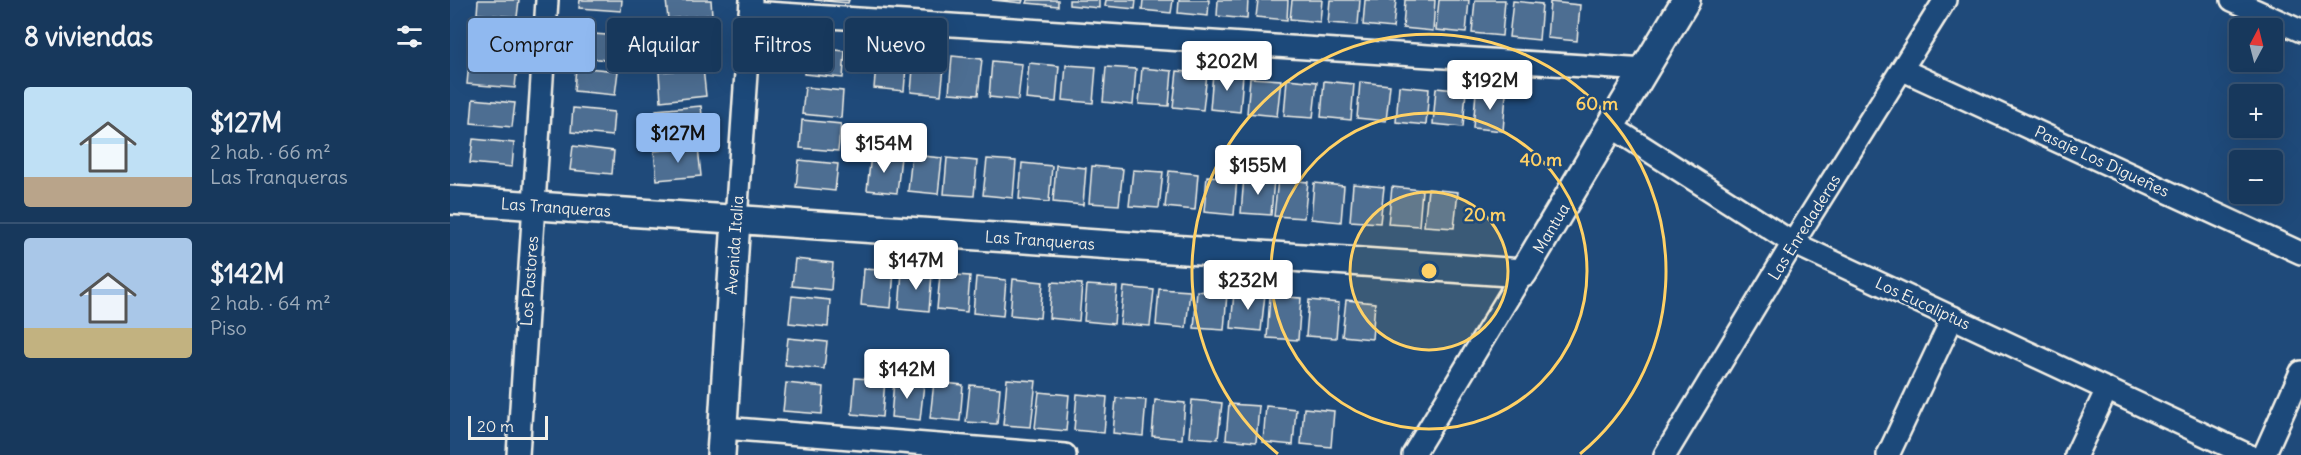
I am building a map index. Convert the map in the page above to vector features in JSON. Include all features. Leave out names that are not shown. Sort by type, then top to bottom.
[{"type":"street","name":"Los Pastores","points":[[518,455],[547,0]]},
{"type":"street","name":"Mantua","points":[[1413,455],[1612,127],[1686,0]]},
{"type":"street","name":"Las Enredaderas","points":[[1665,455],[1793,243],[1946,0]]},
{"type":"street","points":[[2232,0],[2301,31]]},
{"type":"street","points":[[751,6],[1646,70]]},
{"type":"street","name":"Avenida Italia","points":[[721,455],[751,6]]},
{"type":"street","name":"Pasaje Los Digueñes","points":[[1903,70],[2301,253]]},
{"type":"street","name":"Los Eucaliptus","points":[[1612,127],[1793,243],[2248,455]]},
{"type":"street","name":"Las Tranqueras","points":[[450,200],[1523,273]]},
{"type":"street","points":[[1888,455],[1953,317]]},
{"type":"street","points":[[2264,455],[2301,372]]},
{"type":"street","points":[[2076,455],[2107,389]]},
{"type":"street","points":[[723,428],[1065,455]]},
{"type":"building","points":[[478,0],[519,0],[517,17],[477,14]]},
{"type":"building","points":[[580,0],[622,0],[621,11],[579,8]]},
{"type":"building","points":[[666,0],[711,0],[712,15],[668,18]]},
{"type":"building","points":[[814,0],[849,0],[848,3]]},
{"type":"building","points":[[992,0],[1023,0],[1022,3]]},
{"type":"building","points":[[1028,0],[1058,0],[1058,6],[1027,3]]},
{"type":"building","points":[[1069,0],[1099,0],[1099,8],[1069,5]]},
{"type":"building","points":[[1106,0],[1136,0],[1135,9],[1105,6]]},
{"type":"building","points":[[1143,0],[1173,0],[1171,13],[1142,10]]},
{"type":"building","points":[[1179,0],[1209,0],[1208,16],[1178,13]]},
{"type":"building","points":[[1218,0],[1248,0],[1247,19],[1217,16]]},
{"type":"building","points":[[1258,0],[1288,0],[1287,20],[1256,17]]},
{"type":"building","points":[[1292,0],[1322,0],[1320,22],[1290,19]]},
{"type":"building","points":[[1330,0],[1360,0],[1358,25],[1328,23]]},
{"type":"building","points":[[1365,0],[1396,0],[1393,28],[1363,25]]},
{"type":"building","points":[[1405,0],[1435,0],[1433,31],[1403,28]]},
{"type":"building","points":[[1439,0],[1469,0],[1466,33],[1436,30]]},
{"type":"building","points":[[1475,0],[1505,0],[1502,36],[1472,33]]},
{"type":"building","points":[[1513,1],[1542,4],[1539,40],[1509,37]]},
{"type":"building","points":[[1550,2],[1580,5],[1577,41],[1547,38]]},
{"type":"building","points":[[595,34],[607,35],[607,60],[595,59]]},
{"type":"building","points":[[833,50],[845,51],[843,78],[804,74],[804,72],[833,72]]},
{"type":"building","points":[[952,56],[982,59],[978,95],[949,93]]},
{"type":"building","points":[[992,61],[1022,64],[1018,100],[989,97]]},
{"type":"building","points":[[1029,63],[1059,66],[1056,102],[1026,99]]},
{"type":"building","points":[[1066,65],[1096,67],[1093,103],[1063,100]]},
{"type":"building","points":[[1106,67],[1136,69],[1133,105],[1103,102]]},
{"type":"building","points":[[1142,68],[1172,71],[1169,106],[1139,104]]},
{"type":"building","points":[[595,69],[618,72],[615,95],[574,91],[576,72],[595,72]]},
{"type":"building","points":[[1177,71],[1207,74],[1203,110],[1173,107]]},
{"type":"building","points":[[468,72],[516,72],[515,88],[467,84]]},
{"type":"building","points":[[659,72],[703,72],[706,96],[661,101]]},
{"type":"building","points":[[875,72],[906,72],[904,91],[874,88]]},
{"type":"building","points":[[913,72],[944,72],[941,95],[911,92]]},
{"type":"building","points":[[1213,73],[1243,75],[1240,112],[1210,109]]},
{"type":"building","points":[[1250,78],[1281,80],[1277,116],[1247,113]]},
{"type":"building","points":[[1287,79],[1317,82],[1313,118],[1284,116]]},
{"type":"building","points":[[1324,81],[1354,84],[1351,120],[1321,117]]},
{"type":"building","points":[[1360,82],[1390,85],[1386,121],[1357,118]]},
{"type":"building","points":[[1399,86],[1429,89],[1426,125],[1396,122]]},
{"type":"building","points":[[805,87],[843,91],[841,118],[802,114]]},
{"type":"building","points":[[1436,88],[1466,91],[1463,127],[1433,124]]},
{"type":"building","points":[[1476,92],[1506,94],[1503,131],[1473,128]]},
{"type":"building","points":[[473,99],[515,103],[512,127],[471,123]]},
{"type":"building","points":[[701,106],[704,135],[659,139],[656,110]]},
{"type":"building","points":[[573,108],[614,112],[612,136],[571,132]]},
{"type":"building","points":[[802,120],[841,124],[838,151],[800,148]]},
{"type":"building","points":[[473,139],[514,143],[512,167],[470,163]]},
{"type":"building","points":[[573,146],[614,151],[612,174],[570,170]]},
{"type":"building","points":[[698,147],[701,176],[657,180],[654,151]]},
{"type":"building","points":[[871,155],[901,157],[897,193],[867,190]]},
{"type":"building","points":[[912,155],[942,158],[938,194],[908,191]]},
{"type":"building","points":[[947,158],[977,161],[974,196],[944,194]]},
{"type":"building","points":[[987,159],[1016,161],[1013,198],[983,195]]},
{"type":"building","points":[[799,160],[838,164],[835,191],[796,187]]},
{"type":"building","points":[[1022,163],[1052,166],[1049,202],[1019,199]]},
{"type":"building","points":[[1056,165],[1086,168],[1083,205],[1053,202]]},
{"type":"building","points":[[1092,166],[1123,169],[1119,205],[1089,203]]},
{"type":"building","points":[[1133,170],[1163,172],[1159,208],[1129,206]]},
{"type":"building","points":[[1169,171],[1198,174],[1195,210],[1165,207]]},
{"type":"building","points":[[1207,176],[1237,178],[1234,215],[1204,212]]},
{"type":"building","points":[[1244,177],[1274,179],[1271,215],[1241,213]]},
{"type":"building","points":[[1278,179],[1308,182],[1304,218],[1274,216]]},
{"type":"building","points":[[1314,183],[1344,186],[1341,222],[1311,219]]},
{"type":"building","points":[[1353,184],[1384,187],[1380,223],[1350,221]]},
{"type":"building","points":[[1392,187],[1422,190],[1419,226],[1388,224]]},
{"type":"building","points":[[1428,189],[1458,192],[1454,228],[1424,226]]},
{"type":"building","points":[[795,259],[833,263],[831,290],[792,286]]},
{"type":"building","points":[[864,269],[894,271],[891,308],[861,305]]},
{"type":"building","points":[[902,272],[932,274],[929,311],[899,308]]},
{"type":"building","points":[[940,274],[970,276],[967,312],[937,309]]},
{"type":"building","points":[[976,277],[1006,280],[1003,316],[973,313]]},
{"type":"building","points":[[1013,279],[1043,282],[1040,318],[1010,315]]},
{"type":"building","points":[[1052,282],[1082,284],[1079,321],[1049,318]]},
{"type":"building","points":[[1087,285],[1117,287],[1114,324],[1084,321]]},
{"type":"building","points":[[1124,287],[1154,290],[1150,326],[1120,324]]},
{"type":"building","points":[[1159,289],[1190,291],[1186,328],[1156,325]]},
{"type":"building","points":[[1197,291],[1227,294],[1224,330],[1194,328]]},
{"type":"building","points":[[1234,292],[1265,294],[1261,331],[1231,328]]},
{"type":"building","points":[[792,296],[830,300],[828,327],[789,323]]},
{"type":"building","points":[[1270,296],[1301,298],[1298,340],[1267,338]]},
{"type":"building","points":[[1309,300],[1339,303],[1336,338],[1306,336]]},
{"type":"building","points":[[1346,300],[1375,303],[1372,339],[1342,336]]},
{"type":"building","points":[[788,338],[827,342],[824,369],[785,365]]},
{"type":"building","points":[[855,378],[885,380],[882,417],[852,414]]},
{"type":"building","points":[[1007,379],[1036,381],[1031,427],[1003,425]]},
{"type":"building","points":[[894,381],[924,384],[920,420],[891,417]]},
{"type":"building","points":[[934,382],[963,385],[960,421],[930,418]]},
{"type":"building","points":[[786,383],[824,387],[822,414],[783,411]]},
{"type":"building","points":[[970,385],[1000,388],[997,424],[966,422]]},
{"type":"building","points":[[1039,392],[1069,395],[1066,431],[1035,428]]},
{"type":"building","points":[[1077,394],[1107,397],[1104,433],[1074,430]]},
{"type":"building","points":[[1116,398],[1146,400],[1143,436],[1113,433]]},
{"type":"building","points":[[1155,400],[1185,403],[1182,439],[1152,436]]},
{"type":"building","points":[[1192,400],[1222,403],[1218,439],[1189,437]]},
{"type":"building","points":[[1229,404],[1259,406],[1256,442],[1226,439]]},
{"type":"building","points":[[1266,406],[1296,409],[1293,445],[1263,442]]},
{"type":"building","points":[[1304,408],[1334,411],[1331,447],[1301,444]]}]
